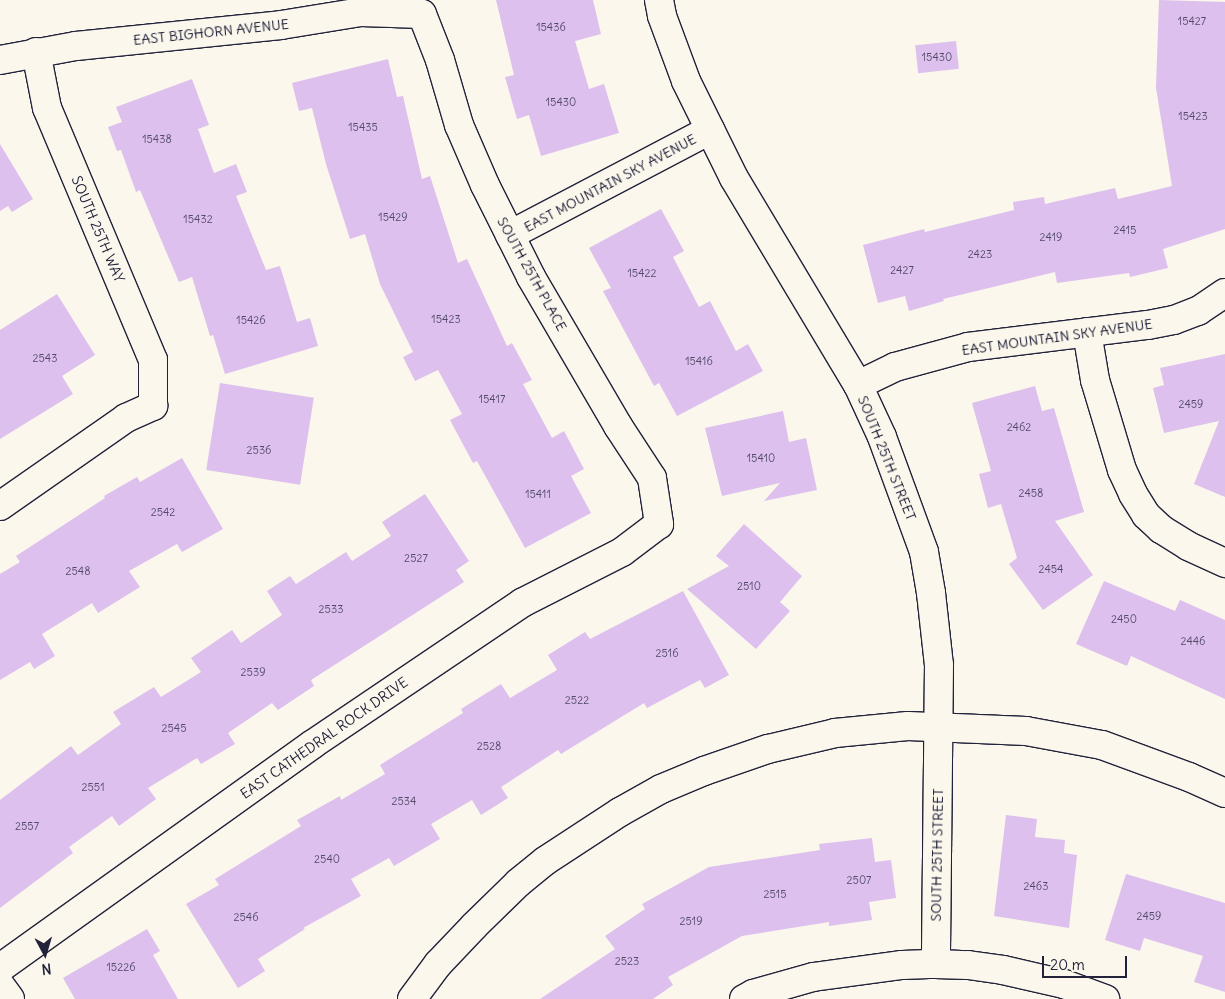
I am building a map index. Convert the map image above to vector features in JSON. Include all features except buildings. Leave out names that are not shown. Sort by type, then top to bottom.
[{"type":"street","name":"SOUTH 25TH STREET","points":[[659,0],[662,16],[686,81],[734,178],[858,385],[882,437],[924,552],[936,630],[938,726],[936,964]]},
{"type":"street","name":"EAST BIGHORN AVENUE","points":[[0,60],[36,52],[281,25],[361,12],[422,14]]},
{"type":"street","name":"SOUTH 25TH PLACE","points":[[422,14],[440,60],[459,125],[485,185],[510,235],[570,343],[652,478],[659,524]]},
{"type":"street","name":"SOUTH 25TH WAY","points":[[0,506],[126,418],[153,406],[152,360],[47,108],[36,52]]},
{"type":"street","name":"EAST MOUNTAIN SKY AVENUE","points":[[510,235],[710,130]]},
{"type":"street","name":"EAST MOUNTAIN SKY AVENUE","points":[[858,385],[895,367],[968,347],[1148,325],[1174,320],[1198,310],[1225,293]]},
{"type":"street","points":[[1087,332],[1095,380],[1122,470],[1132,494],[1146,514],[1161,529],[1188,546],[1225,563]]},
{"type":"street","name":"EAST CATHEDRAL ROCK DRIVE","points":[[0,968],[361,711],[522,603],[622,552],[659,524]]},
{"type":"street","points":[[412,999],[438,964],[518,883],[581,836],[661,790],[735,759],[808,739],[869,729],[938,726],[1026,731],[1102,745],[1189,777],[1225,793]]},
{"type":"street","points":[[744,999],[753,994],[812,977],[902,965],[936,964],[968,965],[1003,970],[1064,984],[1102,998]]},
{"type":"street","points":[[0,985],[10,999]]}]
